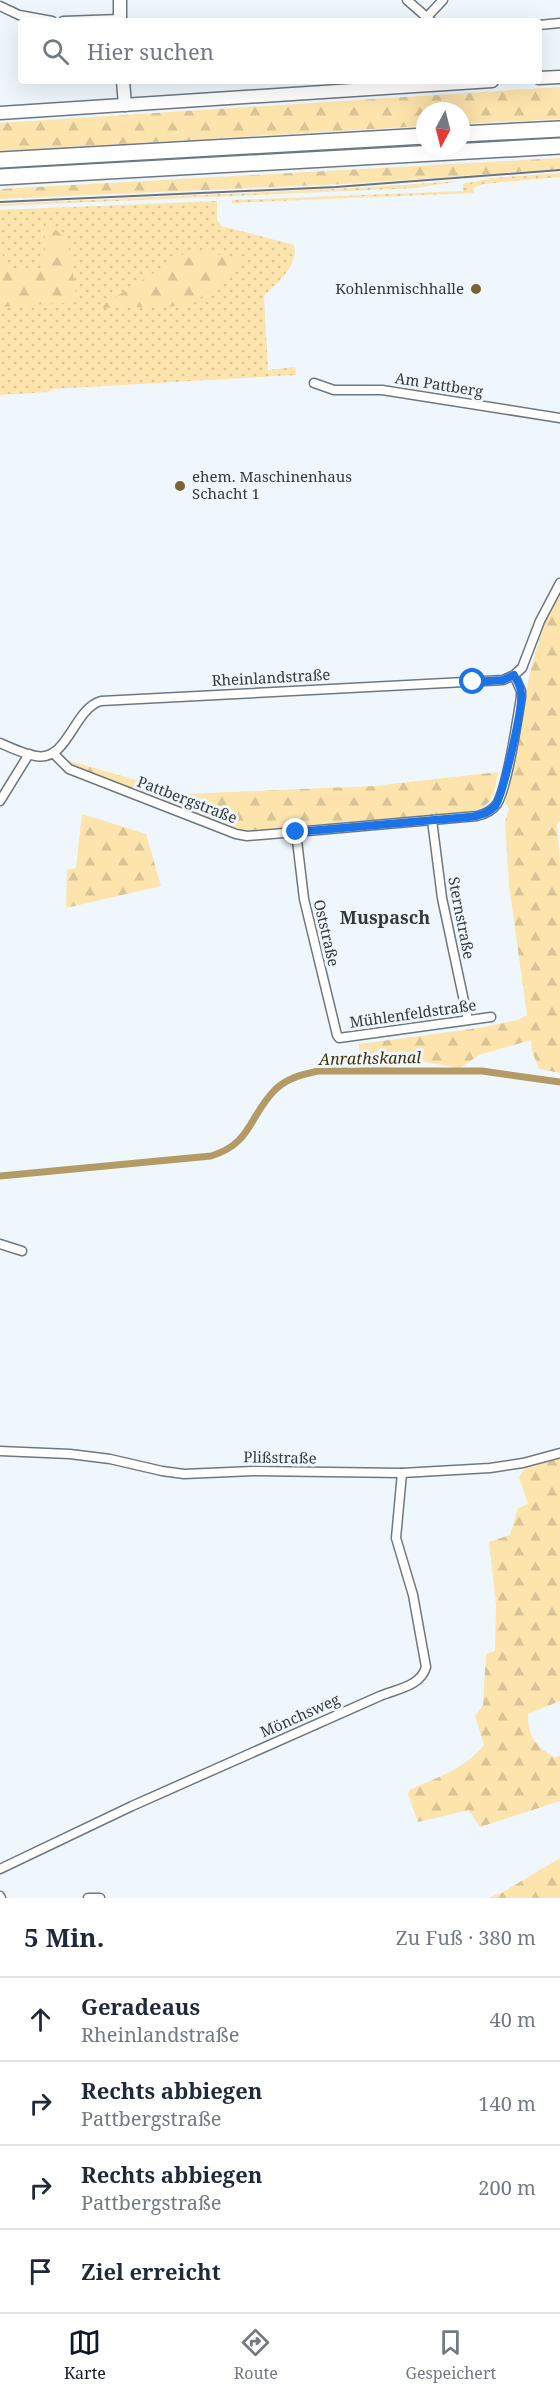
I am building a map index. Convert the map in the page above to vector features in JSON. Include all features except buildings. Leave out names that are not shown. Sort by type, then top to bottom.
[{"type":"highway","points":[[470,134],[560,129]]},
{"type":"highway","points":[[0,160],[416,137]]},
{"type":"highway","points":[[0,177],[560,146]]},
{"type":"main road","points":[[120,0],[120,18]]},
{"type":"main road","points":[[542,78],[560,77]]},
{"type":"main road","points":[[123,84],[125,105]]},
{"type":"main road","points":[[0,112],[446,84]]},
{"type":"street","points":[[407,0],[428,18]]},
{"type":"street","points":[[430,18],[443,0]]},
{"type":"street","points":[[0,6],[19,15],[36,18]]},
{"type":"street","points":[[542,26],[560,23]]},
{"type":"street","name":"Am Pattberg","points":[[314,383],[334,390],[382,390],[560,418]]},
{"type":"street","points":[[514,675],[522,668],[528,657],[540,621],[560,583]]},
{"type":"street","name":"Rheinlandstraße","points":[[53,753],[87,708],[101,701],[495,681],[514,675]]},
{"type":"street","name":"Pattbergstraße","points":[[53,753],[69,769],[236,834],[247,836],[484,814],[497,803],[504,784],[521,697],[521,690],[514,675]]},
{"type":"street","points":[[0,743],[28,754],[44,757],[53,753]]},
{"type":"street","points":[[0,801],[28,754]]},
{"type":"street","name":"Sternstraße","points":[[432,820],[442,898],[468,1020]]},
{"type":"street","name":"Oststraße","points":[[296,832],[304,898],[336,1035],[339,1038]]},
{"type":"street","name":"Mühlenfeldstraße","points":[[339,1038],[491,1017]]},
{"type":"street","points":[[0,1244],[22,1251]]},
{"type":"street","name":"Plißstraße","points":[[0,1452],[70,1454],[110,1459],[184,1474],[253,1471],[402,1473],[504,1467],[560,1453]]},
{"type":"street","name":"Mönchsweg","points":[[0,1869],[143,1801],[380,1696],[418,1682],[426,1667],[414,1595],[396,1538],[402,1473]]},
{"type":"street","points":[[88,1898],[100,1898]]},
{"type":"green space","points":[[560,87],[560,119],[470,124],[470,102],[416,102],[416,127],[0,151],[0,123]]},
{"type":"green space","points":[[560,158],[560,169],[344,184],[0,199],[0,189]]},
{"type":"green space","points":[[560,173],[560,177],[484,184],[473,188],[474,193],[232,203],[232,200],[463,191],[463,184],[492,178]]},
{"type":"green space","points":[[461,181],[417,188],[0,206],[0,204]]},
{"type":"green space","points":[[217,201],[217,220],[222,226],[294,245],[295,252],[290,266],[264,296],[268,370],[295,367],[296,375],[53,389],[49,392],[0,395],[0,210]]},
{"type":"green space","points":[[46,221],[66,239],[69,246],[77,302],[0,307],[0,235],[5,270],[43,268]]},
{"type":"green space","points":[[192,249],[248,261],[189,306],[98,308]]},
{"type":"green space","points":[[560,588],[560,820],[557,825],[560,866],[560,1073],[539,1069],[532,1051],[531,1040],[479,1055],[460,1068],[412,1060],[391,1068],[360,1068],[359,1044],[479,1028],[518,1020],[527,1015],[509,885],[505,822],[509,809],[505,803],[525,694],[539,640]]},
{"type":"green space","points":[[67,760],[184,794],[374,786],[498,772],[492,797],[485,805],[472,811],[245,831],[74,767]]},
{"type":"green space","points":[[82,814],[146,834],[161,886],[66,908],[67,870],[76,868]]},
{"type":"green space","points":[[560,1453],[560,1701],[528,1714],[528,1722],[534,1741],[555,1758],[560,1755],[560,1801],[480,1827],[469,1810],[418,1822],[408,1795],[409,1790],[459,1767],[484,1745],[475,1716],[483,1705],[486,1654],[495,1651],[496,1605],[489,1542],[510,1535],[518,1508],[528,1504],[519,1477],[526,1467]]},
{"type":"green space","points":[[560,1858],[560,1898],[488,1898],[503,1892]]},
{"type":"waterway","name":"Anrathskanal","points":[[0,1176],[211,1156],[224,1151],[241,1138],[264,1103],[282,1084],[293,1078],[318,1071],[482,1071],[560,1082]]},
{"type":"railway","points":[[0,202],[336,187],[560,170]]},
{"type":"place","name":"Kohlenmischhalle","points":[[476,289]]},
{"type":"place","name":"ehem. Maschinenhaus Schacht 1","points":[[180,486]]},
{"type":"district","name":"Muspasch","points":[[385,918]]},
{"type":"route","points":[[296,832],[477,816],[494,807],[504,784],[519,714],[521,690],[514,675],[503,680],[473,682]]}]
